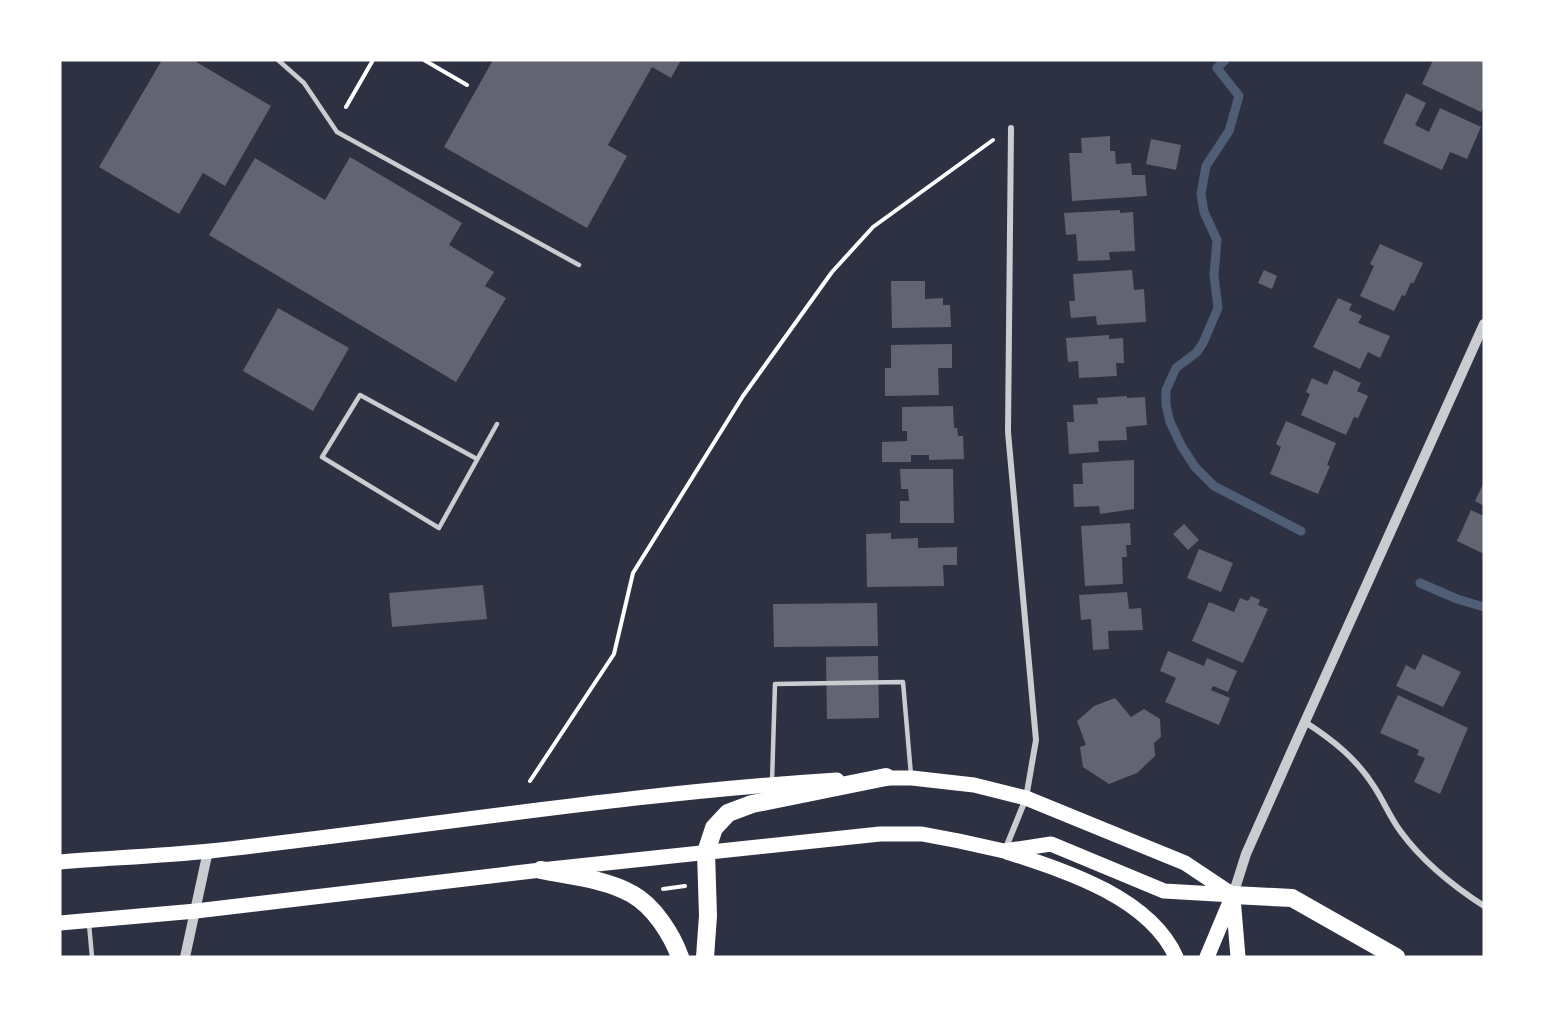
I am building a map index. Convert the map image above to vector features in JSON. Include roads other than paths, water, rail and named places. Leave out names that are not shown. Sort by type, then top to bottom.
[{"type":"highway","points":[[705,957],[708,916],[706,852],[714,828],[728,813],[752,804],[886,777]]},
{"type":"highway","points":[[541,870],[612,886],[634,895],[659,919],[674,941],[680,957]]},
{"type":"highway","points":[[1233,895],[1292,898],[1396,957]]},
{"type":"main road","points":[[60,862],[208,851],[485,816],[772,784],[886,777],[974,785],[1026,798],[1185,863],[1233,895]]},
{"type":"main road","points":[[60,923],[196,911],[541,870],[880,834],[922,834],[1004,851],[1044,864],[1107,891],[1143,915],[1155,926],[1171,946],[1176,957]]},
{"type":"main road","points":[[1004,851],[1051,844],[1164,891],[1233,895]]},
{"type":"main road","points":[[1207,957],[1233,895]]},
{"type":"main road","points":[[1233,895],[1238,957]]},
{"type":"street","points":[[1004,851],[1026,798],[1036,740],[1008,432],[1011,128]]},
{"type":"street","points":[[1233,895],[1246,854],[1484,324]]},
{"type":"street","points":[[1305,722],[1351,755],[1374,786],[1400,831],[1429,865],[1484,906]]},
{"type":"street","points":[[185,957],[208,851]]},
{"type":"lane","points":[[278,60],[304,83],[337,132],[579,265]]},
{"type":"lane","points":[[477,459],[360,395],[322,457],[439,528],[497,424]]},
{"type":"lane","points":[[772,784],[775,684],[903,682],[912,778]]},
{"type":"lane","points":[[89,920],[92,957]]},
{"type":"waterway","points":[[1225,60],[1217,68],[1239,96],[1229,131],[1206,166],[1201,194],[1204,212],[1217,240],[1214,275],[1218,308],[1197,352],[1176,368],[1166,390],[1166,405],[1170,422],[1182,447],[1195,467],[1214,486],[1301,531]]},
{"type":"waterway","points":[[1420,583],[1457,599],[1484,607]]}]
